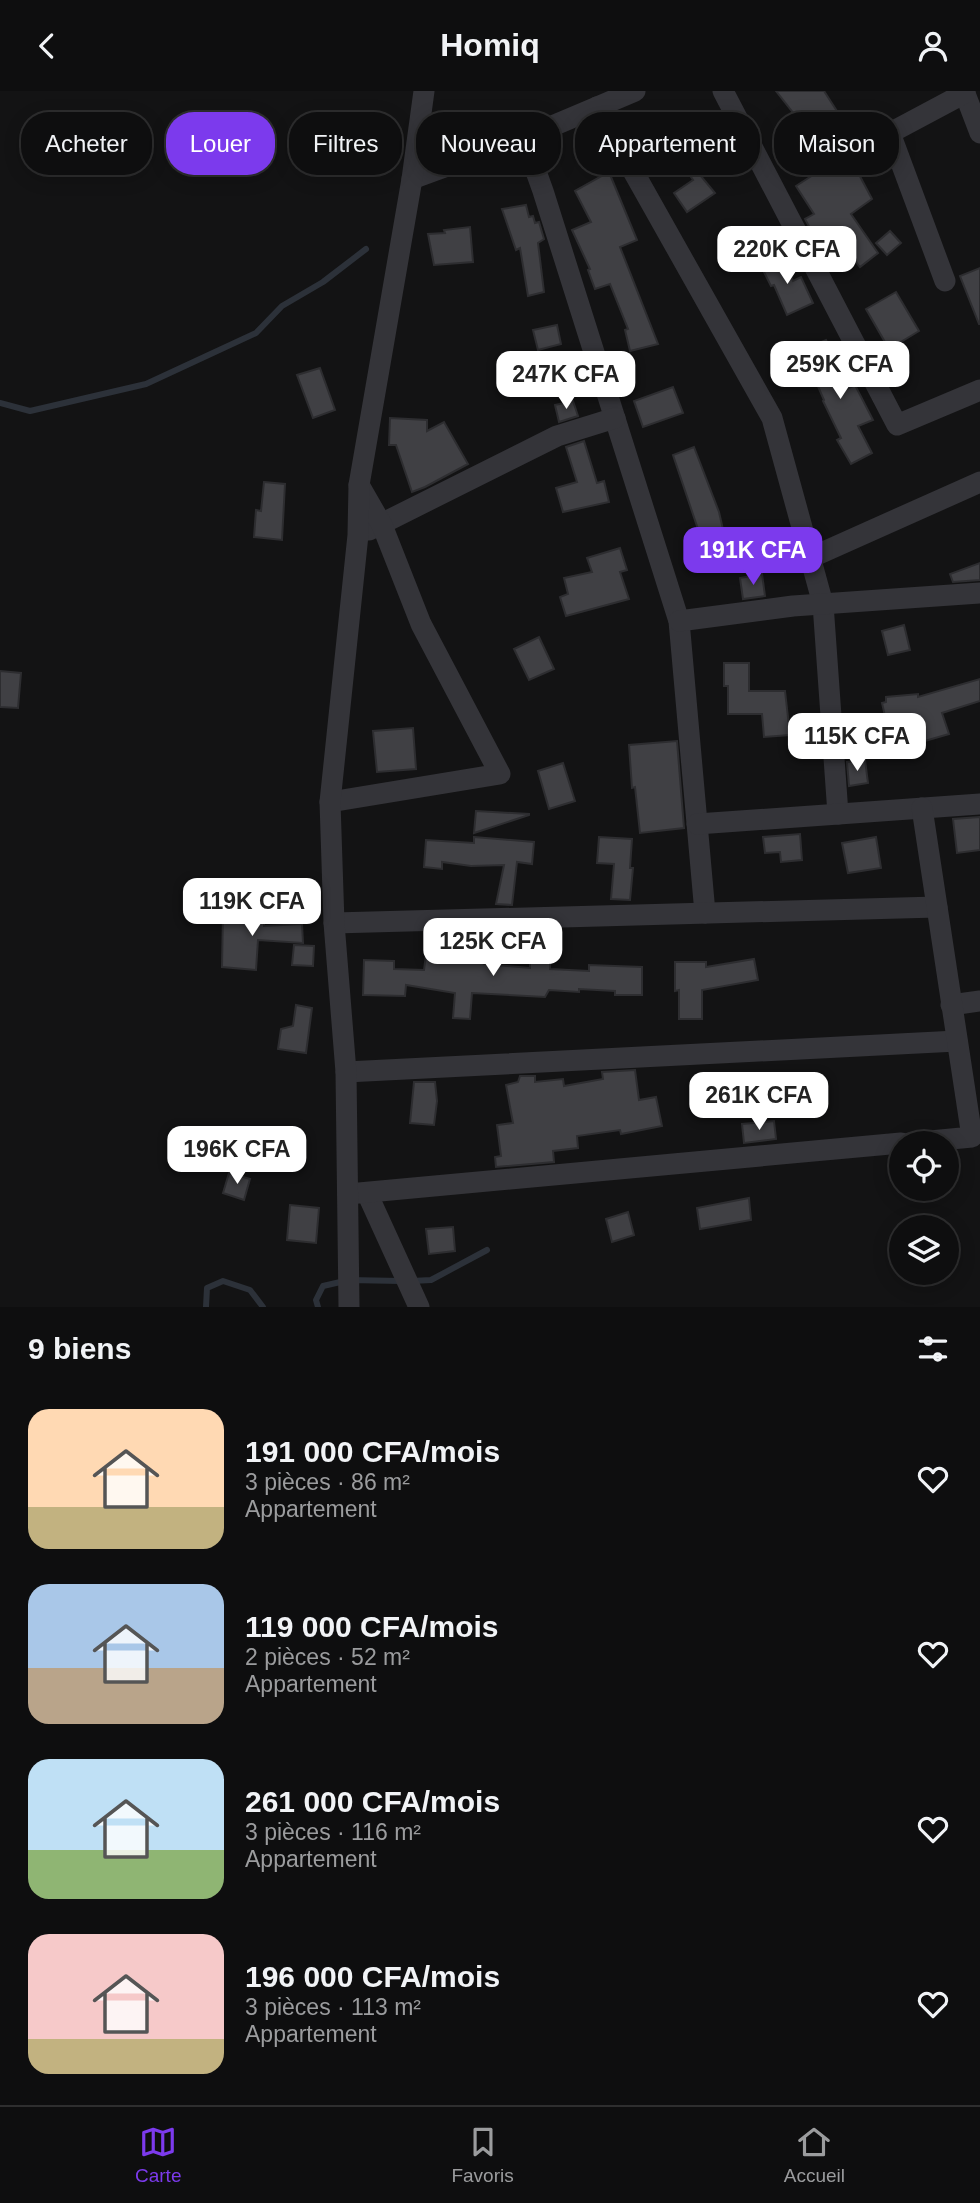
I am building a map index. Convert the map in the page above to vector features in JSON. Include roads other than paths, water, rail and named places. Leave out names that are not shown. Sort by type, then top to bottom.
[{"type":"street","points":[[349,1307],[358,1193],[334,923],[330,802],[358,535],[359,485],[412,179],[424,91]]},
{"type":"street","points":[[561,122],[635,91]]},
{"type":"street","points":[[723,91],[897,425],[979,392]]},
{"type":"street","points":[[945,281],[890,133],[964,92],[980,133]]},
{"type":"street","points":[[597,107],[772,418],[823,604],[838,814]]},
{"type":"street","points":[[412,179],[423,175]]},
{"type":"street","points":[[537,175],[679,621],[705,913]]},
{"type":"street","points":[[358,535],[556,436],[615,418]]},
{"type":"street","points":[[810,558],[980,482]]},
{"type":"street","points":[[330,802],[500,774],[421,624],[382,524],[359,485]]},
{"type":"street","points":[[679,621],[823,604],[980,593]]},
{"type":"street","points":[[697,824],[980,804]]},
{"type":"street","points":[[922,808],[972,1137],[959,1138]]},
{"type":"street","points":[[334,923],[937,907]]},
{"type":"street","points":[[951,1005],[980,1001]]},
{"type":"street","points":[[346,1072],[957,1041]]},
{"type":"street","points":[[358,1193],[889,1144]]},
{"type":"street","points":[[358,1193],[419,1307]]},
{"type":"waterway","points":[[0,403],[30,411],[146,384],[256,333],[282,306],[323,282],[366,249]]},
{"type":"waterway","points":[[412,1281],[431,1280],[487,1250]]},
{"type":"waterway","points":[[318,1307],[316,1300],[323,1286],[349,1280],[401,1281]]},
{"type":"waterway","points":[[206,1307],[207,1288],[223,1281],[250,1290],[263,1307]]}]
